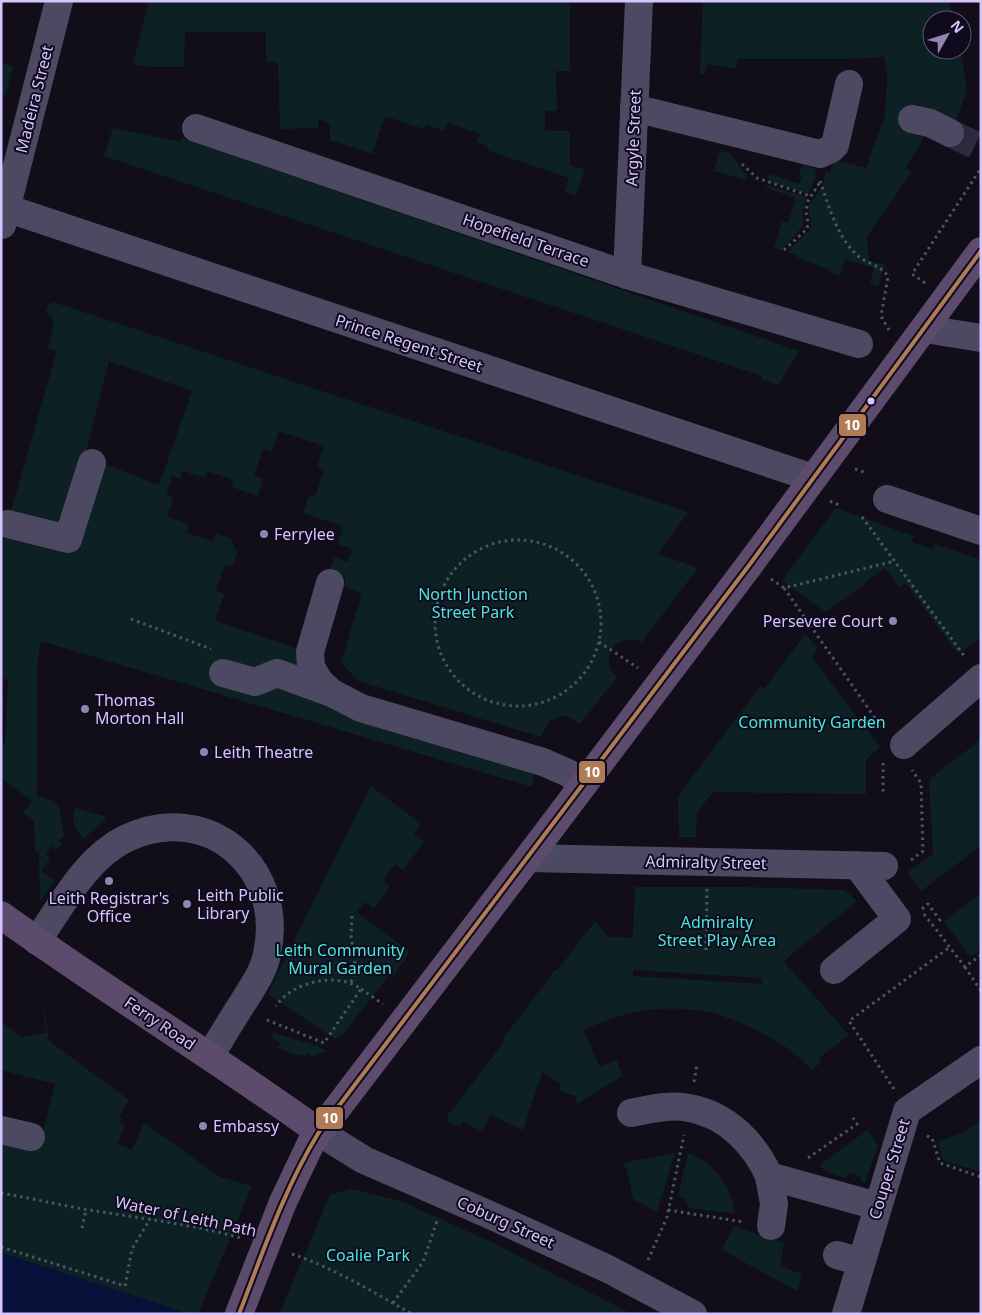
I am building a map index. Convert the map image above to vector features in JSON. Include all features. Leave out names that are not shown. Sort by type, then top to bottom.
[{"type":"main road","points":[[239,1314],[283,1202],[308,1150],[319,1132],[750,564],[981,250]]},
{"type":"main road","name":"Ferry Road","points":[[1,916],[37,942],[210,1056],[319,1132]]},
{"type":"street","name":"Madeira Street","points":[[3,217],[59,1]]},
{"type":"street","name":"Argyle Street","points":[[627,275],[639,1]]},
{"type":"street","points":[[634,108],[808,152],[825,154],[835,145],[850,84]]},
{"type":"street","points":[[912,119],[930,123],[950,132]]},
{"type":"street","name":"Hopefield Terrace","points":[[196,128],[627,275],[859,344]]},
{"type":"street","name":"Prince Regent Street","points":[[3,217],[813,478]]},
{"type":"street","points":[[924,329],[981,338]]},
{"type":"street","points":[[8,524],[68,539],[92,463]]},
{"type":"street","points":[[887,499],[981,531]]},
{"type":"street","points":[[330,583],[310,652],[311,667],[319,681],[332,693]]},
{"type":"street","points":[[218,661],[255,682],[277,673],[332,693],[361,708],[543,762],[556,767],[583,783]]},
{"type":"street","points":[[901,747],[973,668]]},
{"type":"street","points":[[37,942],[85,872],[109,849],[125,839],[144,831],[165,827],[207,832],[229,844],[244,857],[256,873],[263,888],[269,913],[270,939],[267,954],[258,977],[210,1056]]},
{"type":"street","name":"Admiralty Street","points":[[528,858],[884,866]]},
{"type":"street","points":[[834,970],[909,914],[857,865]]},
{"type":"street","name":"Couper Street","points":[[846,1314],[849,1259],[877,1206],[907,1111],[981,1060]]},
{"type":"street","points":[[631,1113],[664,1107],[690,1108],[715,1116],[730,1126],[753,1149],[767,1172],[773,1190],[774,1204],[771,1226]]},
{"type":"street","points":[[1,1130],[31,1138]]},
{"type":"street","name":"Coburg Street","points":[[319,1132],[364,1160],[490,1215],[638,1284],[693,1314]]},
{"type":"street","points":[[767,1172],[877,1206]]},
{"type":"path","points":[[784,250],[807,229],[806,212],[810,196],[820,181],[825,154]]},
{"type":"path","points":[[740,162],[757,178],[810,196]]},
{"type":"path","points":[[912,274],[981,168]]},
{"type":"path","points":[[820,181],[845,242],[856,255],[865,262],[884,270],[889,278],[881,316],[890,330],[886,338]]},
{"type":"path","points":[[862,517],[973,668]]},
{"type":"path","points":[[505,541],[537,542],[553,547],[567,555],[589,579],[596,594],[600,610],[599,642],[594,657],[585,671],[575,683],[562,693],[547,700],[531,704],[499,703],[484,698],[470,690],[457,679],[447,666],[440,652],[436,636],[437,603],[451,574],[475,552],[489,544],[505,541]]},
{"type":"path","points":[[784,588],[895,561]]},
{"type":"path","points":[[750,564],[784,588],[901,747],[921,783],[923,852],[903,865],[884,866]]},
{"type":"path","points":[[131,619],[218,661]]},
{"type":"path","points":[[599,642],[659,684]]},
{"type":"path","points":[[883,794],[882,763],[901,747]]},
{"type":"path","points":[[706,950],[707,862]]},
{"type":"path","points":[[942,918],[940,920],[928,904],[909,914],[950,947],[981,991]]},
{"type":"path","points":[[351,982],[356,971],[352,916]]},
{"type":"path","points":[[907,1111],[849,1021],[950,947]]},
{"type":"path","points":[[965,967],[981,955]]},
{"type":"path","points":[[267,1020],[324,1043],[361,988],[351,982],[326,981],[304,985],[284,995],[274,1008]]},
{"type":"path","points":[[638,1284],[668,1210],[690,1108],[697,1064]]},
{"type":"path","points":[[767,1172],[785,1153],[809,1159],[857,1124],[853,1118]]},
{"type":"path","points":[[934,1145],[940,1163],[981,1177]]},
{"type":"path","name":"Water of Leith Path","points":[[1,1193],[86,1210],[150,1219],[224,1233],[248,1241]]},
{"type":"path","points":[[82,1228],[86,1210]]},
{"type":"path","points":[[668,1210],[771,1226]]},
{"type":"path","points":[[1,1247],[125,1286],[132,1249],[150,1219]]},
{"type":"path","points":[[393,1303],[423,1262],[427,1247]]},
{"type":"path","points":[[290,1254],[307,1259],[412,1314]]},
{"type":"green space","points":[[146,1],[570,1],[570,71],[556,71],[557,111],[545,111],[545,131],[570,131],[570,165],[585,169],[576,196],[565,192],[569,178],[487,150],[488,146],[477,142],[480,134],[448,123],[444,131],[426,125],[424,129],[385,116],[372,154],[330,140],[330,123],[318,119],[318,128],[280,129],[278,62],[266,62],[266,32],[185,32],[184,67],[146,67],[133,64],[148,5]]},
{"type":"green space","points":[[703,1],[949,1],[951,10],[922,10],[922,60],[962,60],[967,91],[948,139],[929,129],[906,168],[911,172],[867,237],[869,261],[885,265],[878,286],[870,284],[874,268],[845,259],[840,276],[831,273],[831,270],[796,258],[797,255],[787,252],[809,231],[811,223],[808,206],[822,187],[826,172],[830,173],[834,160],[866,168],[885,116],[887,78],[884,57],[853,59],[738,59],[735,69],[707,64],[704,74],[700,74]]},
{"type":"green space","points":[[1,63],[13,66],[6,95],[1,94]]},
{"type":"green space","points":[[113,128],[181,142],[182,138],[799,351],[778,385],[761,379],[762,376],[104,156]]},
{"type":"green space","points":[[720,151],[730,153],[747,176],[746,180],[714,171]]},
{"type":"green space","points":[[802,165],[816,169],[815,180],[808,194],[767,181],[769,174],[799,184],[802,177],[799,176]]},
{"type":"green space","points":[[766,185],[806,197],[803,226],[781,250],[774,248],[782,221],[788,223],[796,198],[765,187]]},
{"type":"green space","name":"North Junction Street Park","points":[[53,302],[688,512],[658,554],[698,568],[642,642],[625,640],[613,648],[609,662],[611,669],[617,677],[580,724],[566,715],[549,721],[541,737],[358,681],[341,663],[362,593],[344,587],[346,578],[329,572],[334,557],[348,562],[353,549],[338,544],[343,526],[303,513],[309,495],[315,497],[324,470],[317,467],[324,446],[279,431],[272,452],[263,449],[254,476],[263,479],[258,496],[232,487],[234,480],[207,471],[205,478],[183,471],[180,479],[172,476],[166,495],[173,498],[167,517],[189,524],[187,533],[213,542],[216,534],[230,538],[237,552],[233,566],[225,564],[216,591],[224,594],[215,621],[296,648],[297,671],[535,766],[532,787],[41,641],[37,665],[37,796],[54,801],[59,806],[64,836],[59,840],[62,843],[57,850],[52,846],[46,854],[50,858],[41,871],[55,881],[40,901],[39,852],[35,850],[34,821],[23,813],[32,801],[1,778],[1,761],[4,757],[1,755],[1,745],[5,745],[8,680],[1,678],[1,547],[5,533],[75,550],[88,501],[104,464],[159,485],[192,391],[109,361],[67,529],[10,515],[57,351],[48,348],[54,321],[46,312],[48,305]]},
{"type":"green space","points":[[836,508],[913,536],[912,542],[933,549],[935,544],[981,560],[981,637],[958,654],[906,583],[899,587],[885,568],[826,612],[782,581]]},
{"type":"green space","name":"Community Garden","points":[[805,634],[818,648],[812,658],[880,747],[866,760],[866,794],[713,792],[697,812],[696,837],[679,837],[678,796],[760,686],[764,689]]},
{"type":"green space","points":[[981,740],[981,846],[921,891],[907,873],[933,854],[929,779]]},
{"type":"green space","name":"Leith Community Mural Garden","points":[[371,786],[421,824],[414,834],[424,842],[403,870],[395,864],[383,880],[390,887],[374,908],[365,902],[357,912],[410,952],[394,975],[390,974],[341,1037],[335,1039],[268,994]]},
{"type":"green space","points":[[75,808],[104,816],[106,819],[83,839],[74,824]]},
{"type":"green space","name":"Admiralty Street Play Area","points":[[635,887],[743,887],[841,890],[847,892],[857,901],[786,959],[785,963],[849,1035],[819,1058],[822,1062],[811,1070],[786,1047],[735,1020],[692,1010],[648,1010],[626,1014],[583,1030],[600,1067],[617,1060],[622,1076],[577,1104],[576,1096],[559,1091],[561,1084],[542,1072],[523,1130],[490,1115],[482,1131],[462,1122],[460,1127],[448,1122],[447,1116],[504,1042],[502,1040],[595,921],[609,937],[633,938]],"holes":[[[633,970],[762,978],[762,984],[633,976]]]},
{"type":"green space","points":[[981,894],[981,949],[970,957],[944,921]]},
{"type":"green space","points":[[42,996],[49,1041],[129,1100],[119,1116],[122,1119],[120,1122],[125,1126],[117,1144],[132,1150],[144,1123],[220,1177],[252,1186],[198,1314],[189,1314],[1,1253],[1,1141],[39,1148],[55,1084],[1,1070],[1,1022],[22,1037],[46,1033]]},
{"type":"green space","points":[[274,1033],[318,1046],[326,1051],[312,1057],[308,1054],[305,1056],[291,1054],[278,1047],[280,1043],[271,1037]]},
{"type":"green space","points":[[981,1120],[981,1172],[943,1160],[938,1142],[966,1131]]},
{"type":"green space","points":[[867,1130],[878,1145],[865,1183],[860,1181],[861,1177],[850,1172],[845,1178],[824,1170],[820,1165]]},
{"type":"green space","points":[[675,1153],[657,1212],[633,1199],[627,1170],[622,1163]]},
{"type":"green space","points":[[688,1153],[714,1169],[730,1194],[735,1214],[689,1208],[685,1199],[678,1195]]},
{"type":"green space","name":"Coalie Park","points":[[351,1189],[403,1202],[489,1241],[632,1314],[279,1314],[330,1195]]},
{"type":"green space","points":[[733,1226],[784,1243],[780,1266],[802,1274],[797,1291],[722,1250]]},
{"type":"water","points":[[1,1253],[189,1314],[1,1314]]},
{"type":"tunnel","points":[[950,133],[981,148]]},
{"type":"transit line","name":"10","points":[[239,1314],[285,1198],[319,1132],[750,564],[981,251]]},
{"type":"place","name":"Ferrylee","points":[[264,534]]},
{"type":"place","name":"Persevere Court","points":[[893,621]]},
{"type":"place","name":"Thomas Morton Hall","points":[[85,709]]},
{"type":"place","name":"Leith Theatre","points":[[204,752]]},
{"type":"place","name":"Leith Registrar's Office","points":[[109,881]]},
{"type":"place","name":"Leith Public Library","points":[[187,904]]},
{"type":"place","name":"Embassy","points":[[203,1126]]}]
